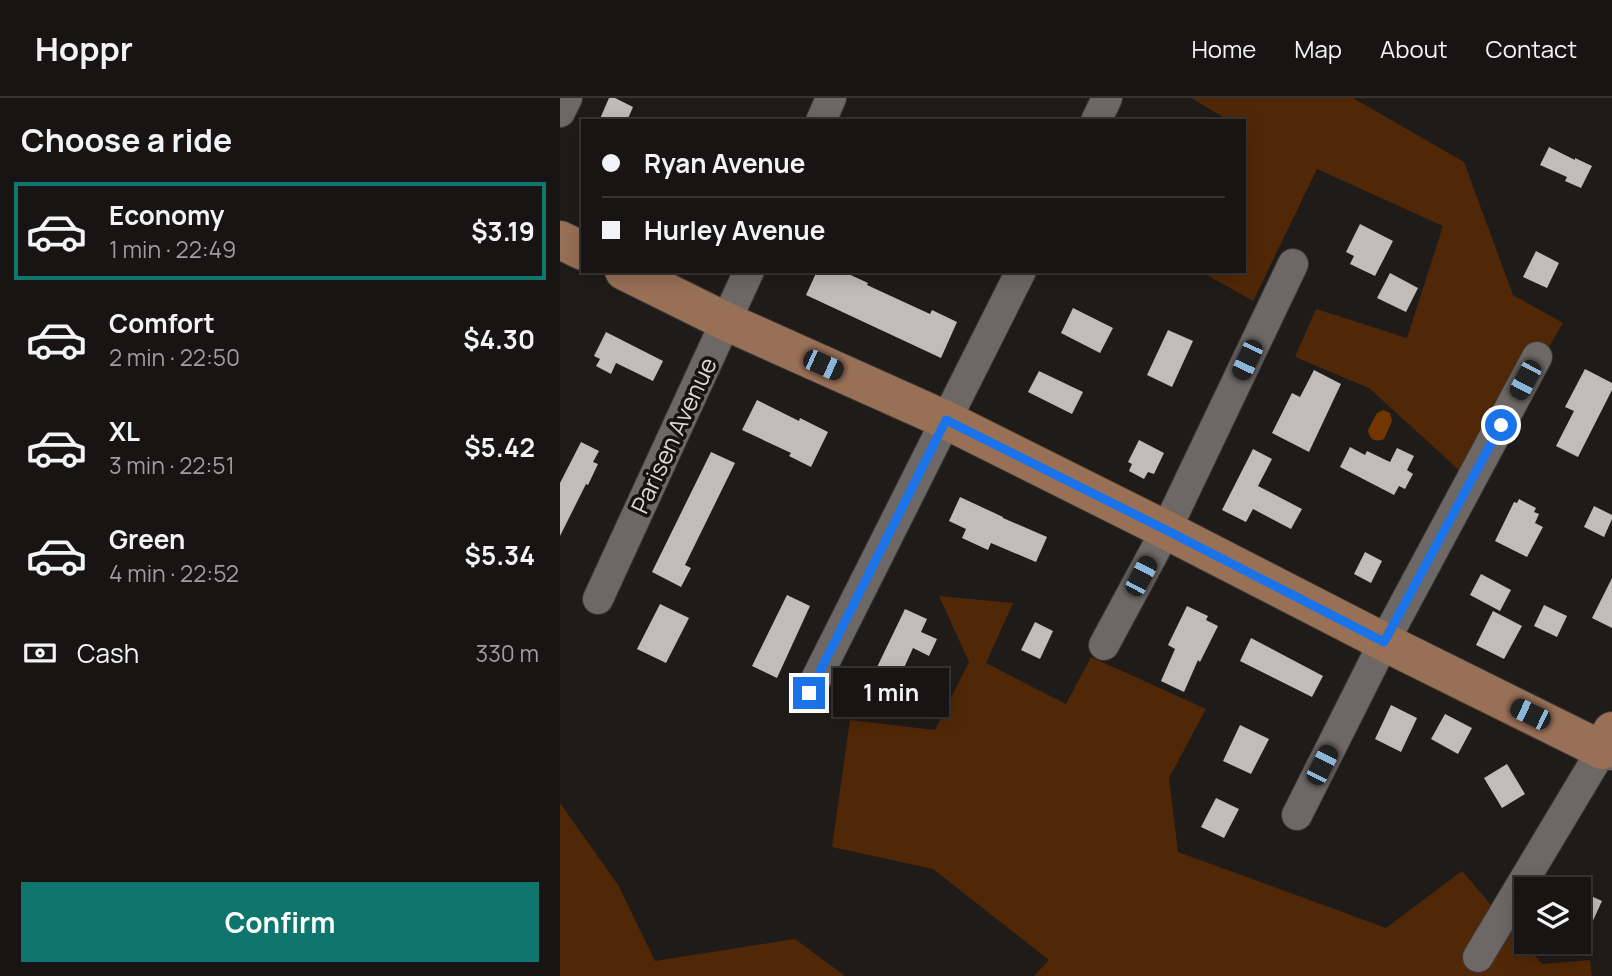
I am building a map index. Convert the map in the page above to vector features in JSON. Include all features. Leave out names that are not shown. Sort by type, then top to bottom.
[{"type":"main road","points":[[560,240],[581,250]]},
{"type":"main road","points":[[628,273],[725,321],[946,420],[1384,642],[1609,745]]},
{"type":"street","points":[[560,112],[567,98]]},
{"type":"street","points":[[822,119],[831,98]]},
{"type":"street","points":[[1097,119],[1107,98]]},
{"type":"street","points":[[1104,645],[1166,530],[1293,264]]},
{"type":"street","name":"Parisen Avenue","points":[[598,599],[748,273]]},
{"type":"street","points":[[809,693],[1020,273]]},
{"type":"street","points":[[1297,815],[1384,642],[1537,357]]},
{"type":"street","points":[[1478,957],[1609,745]]},
{"type":"shaded area","points":[[1191,98],[1353,98],[1464,162],[1513,295],[1563,323],[1470,480],[1369,388],[1295,357],[1316,309],[1407,338],[1443,226],[1317,169],[1253,301],[1204,273],[1246,273],[1246,119],[1227,119]]},
{"type":"shaded area","points":[[1383,410],[1390,413],[1392,421],[1384,439],[1375,440],[1371,438],[1368,430],[1377,413]]},
{"type":"shaded area","points":[[939,596],[1013,603],[986,663],[1066,704],[1091,657],[1206,709],[1169,778],[1178,852],[1386,928],[1462,871],[1514,931],[1514,954],[1533,954],[1542,964],[1590,960],[1592,976],[1034,976],[1049,960],[933,869],[832,847],[850,720],[935,730],[969,662]]},
{"type":"shaded area","points":[[560,803],[618,885],[655,961],[795,939],[845,976],[560,976]]},
{"type":"building","points":[[609,98],[615,98],[633,107],[628,119],[600,119]]},
{"type":"building","points":[[1549,147],[1592,166],[1581,188],[1565,181],[1567,177],[1540,165]]},
{"type":"building","points":[[1360,224],[1393,241],[1375,276],[1350,264],[1354,256],[1346,252]]},
{"type":"building","points":[[1536,251],[1559,263],[1547,288],[1523,277]]},
{"type":"building","points":[[816,273],[846,273],[930,314],[932,310],[957,322],[941,358],[806,295]]},
{"type":"building","points":[[1390,273],[1418,288],[1406,312],[1377,298]]},
{"type":"building","points":[[1073,308],[1113,328],[1100,353],[1061,333]]},
{"type":"building","points":[[1168,330],[1193,341],[1172,387],[1147,375]]},
{"type":"building","points":[[606,332],[663,361],[653,381],[616,363],[611,374],[596,366],[600,359],[594,356]]},
{"type":"building","points":[[1585,369],[1612,383],[1612,390],[1578,457],[1556,446],[1574,411],[1565,407]]},
{"type":"building","points":[[1314,370],[1341,384],[1309,452],[1272,433],[1292,393],[1300,397]]},
{"type":"building","points":[[1039,371],[1083,392],[1072,414],[1028,392]]},
{"type":"building","points":[[757,400],[828,432],[811,467],[789,456],[791,453],[742,430]]},
{"type":"building","points":[[1139,440],[1164,453],[1154,474],[1148,472],[1144,479],[1129,471],[1132,464],[1128,462]]},
{"type":"building","points":[[581,442],[599,451],[593,462],[598,464],[560,536],[560,483]]},
{"type":"building","points":[[1350,447],[1365,455],[1367,451],[1390,462],[1397,448],[1414,456],[1407,470],[1413,474],[1405,489],[1399,486],[1394,495],[1340,467]]},
{"type":"building","points":[[1253,449],[1272,459],[1258,486],[1302,509],[1291,529],[1253,509],[1246,522],[1222,510]]},
{"type":"building","points":[[711,452],[735,463],[685,565],[691,568],[681,587],[652,572]]},
{"type":"building","points":[[960,497],[1047,537],[1036,562],[991,543],[988,550],[962,538],[966,529],[949,521]]},
{"type":"building","points":[[1519,499],[1536,508],[1534,512],[1539,514],[1535,523],[1543,527],[1527,557],[1495,541],[1514,502],[1517,503]]},
{"type":"building","points":[[1594,506],[1612,515],[1604,537],[1584,527]]},
{"type":"building","points":[[1365,552],[1382,561],[1371,583],[1354,574]]},
{"type":"building","points":[[1481,574],[1511,590],[1500,611],[1470,595]]},
{"type":"building","points":[[1612,578],[1612,628],[1592,618]]},
{"type":"building","points":[[787,595],[810,606],[777,678],[752,666]]},
{"type":"building","points":[[660,604],[689,618],[666,663],[637,649]]},
{"type":"building","points":[[1544,605],[1567,616],[1557,637],[1534,626]]},
{"type":"building","points":[[1187,606],[1208,616],[1206,620],[1218,626],[1200,662],[1198,660],[1184,692],[1161,681],[1175,649],[1168,645]]},
{"type":"building","points":[[905,609],[927,619],[921,632],[937,639],[929,656],[913,648],[889,701],[866,690]]},
{"type":"building","points":[[1493,611],[1522,626],[1504,659],[1476,645]]},
{"type":"building","points":[[1035,622],[1053,631],[1040,659],[1021,650]]},
{"type":"building","points":[[1251,638],[1323,676],[1312,697],[1240,661]]},
{"type":"building","points":[[1391,705],[1417,718],[1401,752],[1375,739]]},
{"type":"building","points":[[1445,714],[1472,728],[1458,754],[1431,739]]},
{"type":"building","points":[[1240,725],[1269,739],[1251,774],[1223,761]]},
{"type":"building","points":[[1507,764],[1525,794],[1502,808],[1484,778]]},
{"type":"building","points":[[1216,798],[1239,809],[1224,838],[1201,827]]},
{"type":"building","points":[[1591,896],[1602,901],[1591,925]]},
{"type":"route","points":[[809,693],[946,420],[1384,642],[1501,425]]}]
